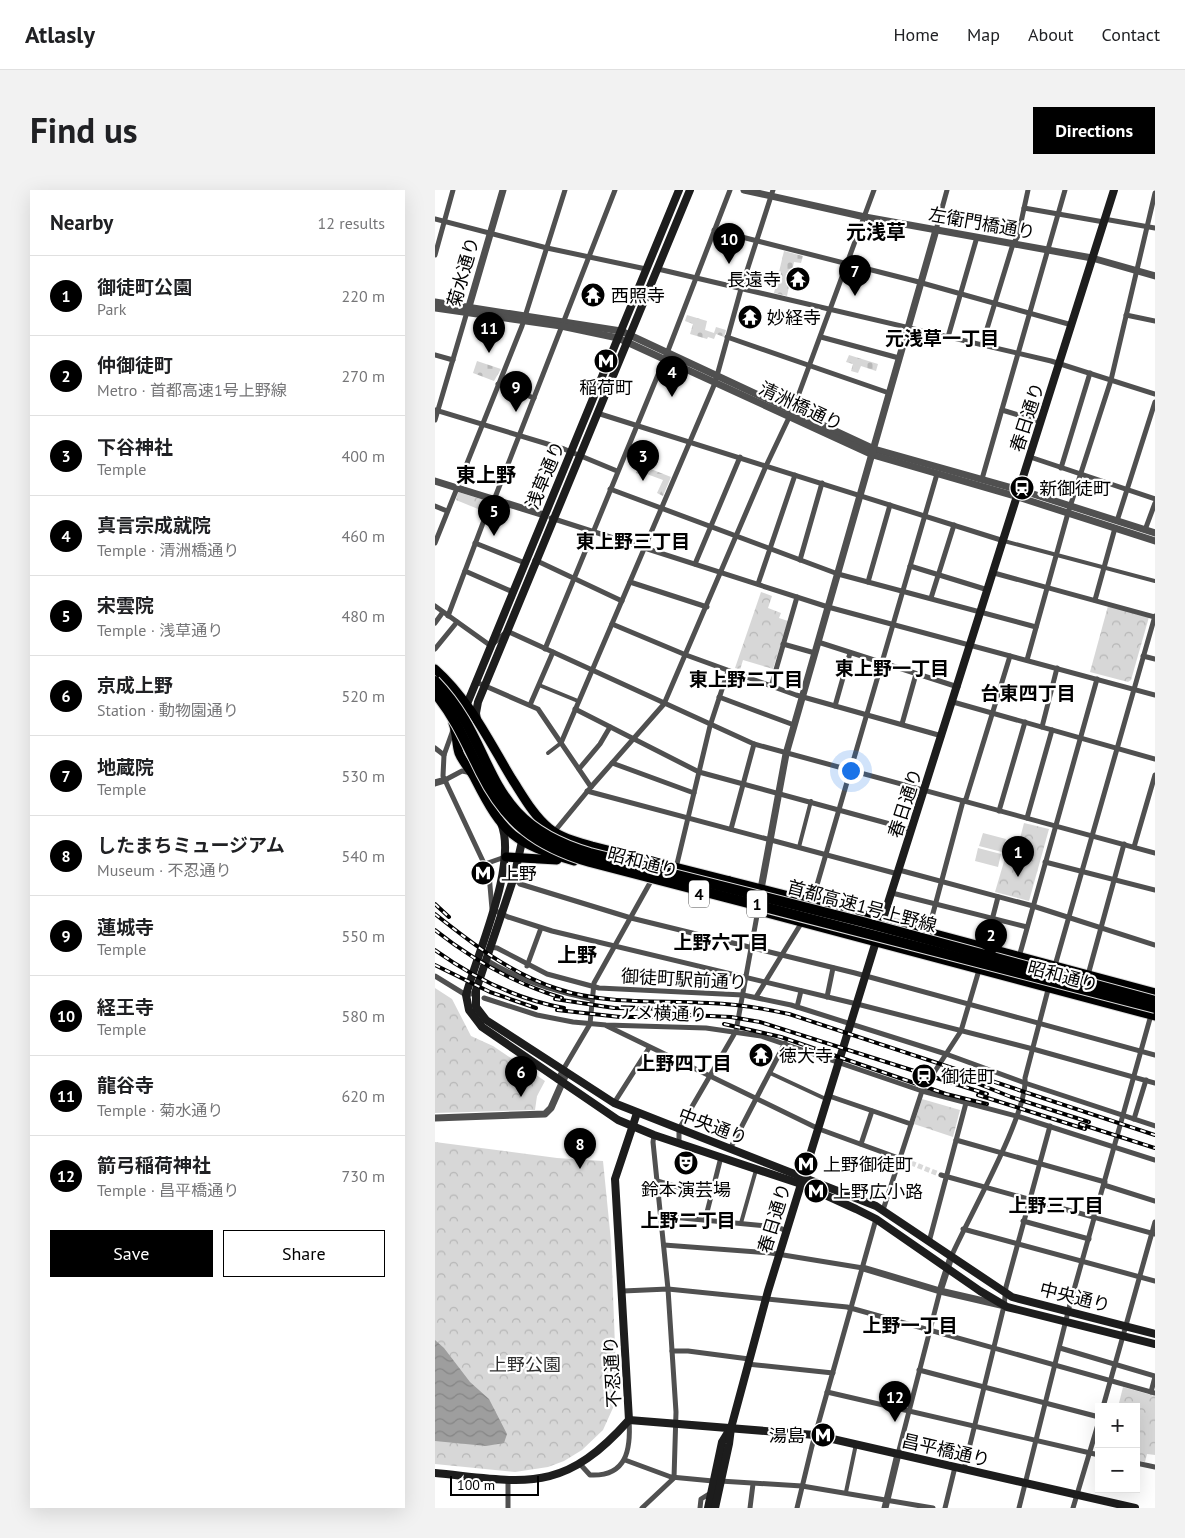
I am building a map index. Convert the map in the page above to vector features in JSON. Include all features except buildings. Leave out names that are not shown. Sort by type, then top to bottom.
[{"type":"highway","name":"4","points":[[435,670],[453,686],[467,704],[479,725]]},
{"type":"highway","name":"首都高速1号上野線","points":[[435,681],[460,713],[494,781],[509,804],[532,826],[552,839],[590,853],[863,922],[1155,1001]]},
{"type":"highway","name":"首都高速1号上野線","points":[[435,693],[459,727],[499,804],[517,824],[538,841],[559,852],[589,862],[815,920],[1154,1013]]},
{"type":"highway","name":"昭和通り","points":[[435,699],[449,714],[455,727],[458,751],[463,762],[472,773],[507,831],[522,843],[574,861],[1048,989],[1154,1013]]},
{"type":"highway","points":[[472,773],[473,759],[465,737],[468,731],[479,725]]},
{"type":"highway","name":"昭和通り","points":[[479,725],[521,793],[541,820],[554,832],[592,846],[728,881]]},
{"type":"highway","points":[[505,857],[520,856],[574,861]]},
{"type":"highway","points":[[601,859],[739,894],[815,920]]},
{"type":"highway","points":[[728,881],[855,925],[947,945]]},
{"type":"highway","name":"昭和通り","points":[[762,894],[812,902],[1155,993]]},
{"type":"main road","name":"浅草通り","points":[[472,773],[462,752],[460,740],[467,704],[679,190]]},
{"type":"main road","name":"浅草通り","points":[[479,725],[476,707],[535,560],[690,190]]},
{"type":"main road","name":"春日通り","points":[[707,1508],[709,1494],[716,1481],[729,1444],[731,1428],[748,1361],[779,1254],[857,1004],[862,975],[876,942],[899,872],[1114,190]]},
{"type":"main road","points":[[475,993],[520,856],[525,810],[521,793]]},
{"type":"main road","points":[[466,995],[493,909],[505,857],[506,838],[499,820]]},
{"type":"main road","name":"中央通り","points":[[475,993],[476,1007],[486,1020],[614,1103],[803,1176],[883,1210],[1004,1293],[1155,1334]]},
{"type":"main road","name":"中央通り","points":[[466,995],[469,1010],[482,1027],[603,1112],[632,1126],[801,1184],[876,1219],[1005,1306],[1155,1344]]},
{"type":"main road","name":"不忍通り","points":[[435,1473],[508,1480],[531,1480],[555,1476],[580,1464],[600,1449],[629,1420],[615,1179],[637,1113]]},
{"type":"main road","name":"昌平橋通り","points":[[629,1420],[815,1435],[1077,1495],[1114,1506],[1135,1508]]},
{"type":"main road","name":"春日通り","points":[[715,1508],[716,1481]]},
{"type":"street","points":[[435,255],[453,190]]},
{"type":"street","name":"菊水通り","points":[[435,420],[436,411],[503,190]]},
{"type":"street","points":[[435,543],[525,318],[565,190]]},
{"type":"street","points":[[435,623],[446,614],[465,571],[615,190]]},
{"type":"street","points":[[545,649],[665,357],[731,190]]},
{"type":"street","name":"左衛門橋通り","points":[[744,190],[772,193],[865,217],[1092,258],[1155,276]]},
{"type":"street","points":[[554,832],[589,789],[665,704],[810,366],[849,264],[874,190]]},
{"type":"street","points":[[762,894],[778,792],[794,725],[947,190]]},
{"type":"street","points":[[982,345],[1013,244],[1018,236],[1028,190]]},
{"type":"street","points":[[982,479],[1065,190]]},
{"type":"street","points":[[548,753],[561,743],[716,379],[741,289],[772,193]]},
{"type":"street","points":[[1027,660],[1069,509],[1111,380],[1155,193]]},
{"type":"street","points":[[1025,208],[1155,228]]},
{"type":"street","points":[[435,219],[547,248],[646,269]]},
{"type":"street","points":[[714,230],[921,282],[1072,325]]},
{"type":"street","points":[[948,337],[977,237]]},
{"type":"street","points":[[658,269],[1018,353],[1060,364],[1155,394]]},
{"type":"street","name":"清洲橋通り","points":[[435,302],[468,310]]},
{"type":"street","name":"清洲橋通り","points":[[435,308],[468,310],[563,323],[619,334],[873,452],[937,474],[1019,493]]},
{"type":"street","points":[[1126,315],[1155,321]]},
{"type":"street","points":[[727,337],[889,393]]},
{"type":"street","points":[[821,338],[899,358]]},
{"type":"street","points":[[435,355],[453,360]]},
{"type":"street","points":[[1061,468],[1090,373]]},
{"type":"street","points":[[498,384],[534,398]]},
{"type":"street","points":[[1095,600],[1116,525],[1155,402]]},
{"type":"street","points":[[1002,410],[1041,422]]},
{"type":"street","points":[[436,411],[571,452],[617,470]]},
{"type":"street","points":[[597,413],[1004,541],[1155,581]]},
{"type":"street","name":"清洲橋通り","points":[[873,452],[982,479],[1116,525],[1155,541]]},
{"type":"street","points":[[695,564],[740,457]]},
{"type":"street","points":[[1030,458],[1155,499]]},
{"type":"street","points":[[812,902],[937,474]]},
{"type":"street","points":[[758,584],[795,475]]},
{"type":"street","points":[[435,481],[828,607],[1155,695]]},
{"type":"street","points":[[799,560],[822,483]]},
{"type":"street","points":[[610,489],[837,574],[1036,627]]},
{"type":"street","points":[[1145,530],[1155,503]]},
{"type":"street","points":[[868,582],[890,505]]},
{"type":"street","points":[[435,506],[447,511]]},
{"type":"street","points":[[931,598],[954,525]]},
{"type":"street","name":"清洲橋通り","points":[[1116,525],[1145,530],[1155,534]]},
{"type":"street","points":[[475,543],[525,563]]},
{"type":"street","points":[[535,560],[622,601]]},
{"type":"street","points":[[910,566],[988,590]]},
{"type":"street","points":[[465,571],[513,592]]},
{"type":"street","points":[[885,1508],[919,1370],[947,1268],[963,1229],[1015,1118],[1068,917],[1155,616],[994,572]]},
{"type":"street","points":[[630,582],[707,607]]},
{"type":"street","points":[[771,686],[797,597]]},
{"type":"street","points":[[435,606],[491,646],[507,631],[710,726],[754,744],[1155,853]]},
{"type":"street","points":[[435,649],[457,622]]},
{"type":"street","points":[[612,624],[686,655],[771,686],[942,736]]},
{"type":"street","points":[[818,642],[958,687]]},
{"type":"street","points":[[783,644],[815,653]]},
{"type":"street","points":[[530,704],[553,652]]},
{"type":"street","points":[[835,706],[850,652]]},
{"type":"street","points":[[929,932],[963,801],[993,714],[1010,656]]},
{"type":"street","points":[[1143,656],[1155,659]]},
{"type":"street","points":[[1042,727],[1057,668]]},
{"type":"street","points":[[676,868],[710,726],[728,671]]},
{"type":"street","points":[[902,724],[916,674]]},
{"type":"street","points":[[1019,956],[1097,679]]},
{"type":"street","points":[[476,682],[538,709],[579,769],[589,789],[771,840],[942,881],[1033,906],[1155,945]]},
{"type":"street","points":[[539,685],[578,702]]},
{"type":"street","points":[[719,697],[794,725]]},
{"type":"street","points":[[953,702],[1155,759]]},
{"type":"street","points":[[575,709],[699,772],[840,808],[912,830]]},
{"type":"street","points":[[999,811],[1025,722]]},
{"type":"street","points":[[455,727],[444,755],[442,769],[445,780],[489,874],[493,909],[541,928],[1033,1048],[1155,1083]]},
{"type":"street","points":[[579,769],[600,744],[610,727]]},
{"type":"street","points":[[1027,818],[1052,730]]},
{"type":"street","points":[[731,829],[754,744]]},
{"type":"street","points":[[435,748],[444,755]]},
{"type":"street","points":[[612,763],[694,793]]},
{"type":"street","points":[[435,783],[462,771],[472,773]]},
{"type":"street","points":[[1134,847],[1155,775]]},
{"type":"street","points":[[799,847],[811,801]]},
{"type":"street","points":[[1087,975],[1124,844]]},
{"type":"street","points":[[485,864],[505,857]]},
{"type":"street","points":[[1045,862],[1155,890]]},
{"type":"street","points":[[514,877],[520,884],[631,918],[862,975],[1155,1055]]},
{"type":"street","points":[[435,1118],[545,1114],[551,1108],[559,1081],[590,1024],[591,999],[594,987],[651,881]]},
{"type":"street","points":[[892,893],[1027,928]]},
{"type":"street","points":[[985,947],[998,897]]},
{"type":"street","points":[[679,1143],[679,1129],[736,1031],[758,910]]},
{"type":"street","points":[[756,998],[784,955],[802,922]]},
{"type":"street","points":[[527,966],[541,928]]},
{"type":"street","name":"御徒町駅前通り","points":[[490,947],[497,948],[527,966],[561,979],[594,987],[631,991],[743,995],[797,1007],[946,1054],[1025,1083],[1134,1119],[1155,1124]]},
{"type":"street","points":[[486,960],[526,981],[553,991],[591,999]]},
{"type":"street","points":[[827,997],[833,968]]},
{"type":"street","points":[[883,1210],[902,1160],[922,1090],[961,1031],[979,970]]},
{"type":"street","points":[[435,976],[466,995],[475,993]]},
{"type":"street","points":[[797,1007],[801,991]]},
{"type":"street","name":"アメ横通り","points":[[484,998],[537,1015],[590,1024],[706,1028],[736,1031],[785,1044],[922,1090],[1015,1118],[1050,1126],[1155,1160]]},
{"type":"street","points":[[1019,1508],[1069,1311],[1114,1146],[1154,1013]]},
{"type":"street","points":[[607,1025],[649,1048],[819,1129],[902,1160]]},
{"type":"street","points":[[730,1149],[785,1044]]},
{"type":"street","points":[[614,1103],[649,1048]]},
{"type":"street","points":[[770,1073],[828,1098],[911,1124]]},
{"type":"street","points":[[1134,1119],[1146,1080]]},
{"type":"street","points":[[929,1242],[943,1176],[956,1140],[966,1103]]},
{"type":"street","points":[[861,1144],[872,1111]]},
{"type":"street","points":[[945,1508],[974,1427],[1005,1306],[1004,1293],[1050,1126]]},
{"type":"street","points":[[642,1508],[674,1478],[677,1423],[668,1289],[653,1142],[654,1134]]},
{"type":"street","points":[[956,1140],[1105,1184],[1155,1201]]},
{"type":"street","points":[[705,1220],[721,1157]]},
{"type":"street","points":[[741,1223],[756,1169]]},
{"type":"street","points":[[943,1176],[1153,1233]]},
{"type":"street","points":[[657,1181],[710,1196]]},
{"type":"street","points":[[661,1216],[778,1226],[786,1231]]},
{"type":"street","points":[[797,1508],[815,1435],[876,1219]]},
{"type":"street","points":[[1023,1221],[1089,1239]]},
{"type":"street","points":[[1104,1403],[1155,1222]]},
{"type":"street","points":[[963,1229],[1155,1281]]},
{"type":"street","points":[[664,1245],[779,1254],[863,1268],[940,1291],[1005,1306]]},
{"type":"street","points":[[623,1291],[668,1289],[851,1310],[1153,1393],[1155,1376],[1060,1348]]},
{"type":"street","points":[[672,1351],[688,1351],[833,1373]]},
{"type":"street","points":[[919,1370],[1095,1416]]},
{"type":"street","points":[[827,1392],[1095,1454]]},
{"type":"street","points":[[580,1464],[590,1475],[598,1475],[614,1469],[625,1460],[629,1449],[629,1420]]},
{"type":"street","points":[[1073,1508],[1095,1434]]},
{"type":"street","points":[[846,1492],[856,1444]]},
{"type":"street","points":[[625,1460],[674,1478],[802,1486],[933,1508]]},
{"type":"street","points":[[1140,1464],[1155,1467]]},
{"type":"street","points":[[508,1480],[508,1508]]},
{"type":"street","points":[[750,1508],[753,1484]]},
{"type":"street","points":[[700,1508],[701,1499],[709,1494]]},
{"type":"green space","points":[[784,251],[803,256],[801,263],[794,262],[787,296],[774,293]]},
{"type":"green space","points":[[687,315],[707,321],[705,330],[714,333],[716,327],[726,330],[724,337],[716,334],[714,339],[708,337],[707,339],[690,334],[693,324],[685,321]]},
{"type":"green space","points":[[849,355],[878,364],[876,371],[861,366],[858,373],[851,371],[853,364],[846,362]]},
{"type":"green space","points":[[477,361],[501,369],[494,381],[473,373]]},
{"type":"green space","points":[[633,462],[671,477],[663,496],[657,493],[663,480],[644,473],[642,475],[636,473],[638,469],[631,466]]},
{"type":"green space","points":[[458,492],[487,501],[483,511],[456,500]]},
{"type":"green space","points":[[761,592],[772,596],[768,608],[781,613],[779,618],[788,621],[773,669],[743,660],[740,670],[735,668]]},
{"type":"green space","points":[[1108,606],[1149,617],[1131,680],[1128,682],[1090,672]]},
{"type":"green space","points":[[1024,823],[1049,829],[1029,901],[995,892],[1008,848],[1017,850]]},
{"type":"green space","points":[[983,833],[1006,839],[1002,852],[979,846]]},
{"type":"green space","points":[[978,848],[1001,854],[998,867],[975,861]]},
{"type":"green space","points":[[435,988],[452,999],[471,1036],[493,1046],[545,1081],[537,1096],[535,1110],[435,1113]]},
{"type":"green space","points":[[922,1099],[960,1110],[953,1137],[914,1124]]},
{"type":"green space","name":"上野公園","points":[[435,1142],[557,1158],[603,1161],[611,1241],[617,1399],[603,1430],[582,1450],[564,1461],[548,1467],[515,1472],[435,1464]]},
{"type":"green space","points":[[1123,1387],[1155,1396],[1155,1455],[1147,1454],[1145,1462],[1140,1461],[1140,1403],[1119,1403]]},
{"type":"water","points":[[435,1340],[444,1348],[470,1382],[489,1399],[507,1434],[504,1443],[486,1446],[435,1441]]},
{"type":"tunnel","points":[[904,1160],[941,1175]]},
{"type":"railway","points":[[435,904],[449,917]]},
{"type":"railway","points":[[435,914],[493,957],[524,975],[558,989],[595,998],[729,1004],[789,1014],[1155,1135]]},
{"type":"railway","points":[[435,930],[465,952],[495,970],[527,985],[562,998]]},
{"type":"railway","points":[[435,950],[465,970],[496,986],[529,999],[564,1008]]},
{"type":"railway","points":[[435,965],[490,992],[536,1008]]},
{"type":"railway","points":[[555,999],[614,1008],[674,1009]]},
{"type":"railway","points":[[557,1010],[620,1017],[672,1017]]},
{"type":"railway","points":[[666,1014],[731,1017],[760,1022],[987,1094]]},
{"type":"railway","points":[[724,1024],[781,1037],[946,1094],[987,1104]]},
{"type":"railway","points":[[964,1078],[1011,1097],[1089,1122]]},
{"type":"railway","points":[[978,1095],[1085,1129]]},
{"type":"railway","points":[[1080,1124],[1155,1148]]},
{"type":"place","name":"経王寺","points":[[729,264]]},
{"type":"place","name":"長遠寺","points":[[798,279]]},
{"type":"place","name":"西照寺","points":[[593,295]]},
{"type":"place","name":"地蔵院","points":[[855,296]]},
{"type":"place","name":"妙経寺","points":[[750,317]]},
{"type":"place","name":"龍谷寺","points":[[489,353]]},
{"type":"place","name":"稲荷町","points":[[606,361]]},
{"type":"place","name":"真言宗成就院","points":[[672,397]]},
{"type":"place","name":"蓮城寺","points":[[516,412]]},
{"type":"place","name":"下谷神社","points":[[643,481]]},
{"type":"place","name":"新御徒町","points":[[1022,488]]},
{"type":"place","name":"宋雲院","points":[[494,536]]},
{"type":"place","name":"上野","points":[[483,873]]},
{"type":"place","name":"御徒町公園","points":[[1018,877]]},
{"type":"place","name":"仲御徒町","points":[[991,960]]},
{"type":"place","name":"徳大寺","points":[[761,1055]]},
{"type":"place","name":"御徒町","points":[[924,1076]]},
{"type":"place","name":"京成上野","points":[[521,1097]]},
{"type":"place","name":"鈴本演芸場","points":[[686,1163]]},
{"type":"place","name":"上野御徒町","points":[[806,1164]]},
{"type":"place","name":"したまちミュージアム","points":[[580,1169]]},
{"type":"place","name":"上野広小路","points":[[816,1191]]},
{"type":"place","name":"箭弓稲荷神社","points":[[895,1422]]},
{"type":"place","name":"湯島","points":[[823,1435]]},
{"type":"district","name":"元浅草","points":[[876,232]]},
{"type":"district","name":"元浅草一丁目","points":[[942,338]]},
{"type":"district","name":"東上野","points":[[486,475]]},
{"type":"district","name":"東上野三丁目","points":[[633,541]]},
{"type":"district","name":"東上野一丁目","points":[[892,668]]},
{"type":"district","name":"東上野二丁目","points":[[746,679]]},
{"type":"district","name":"台東四丁目","points":[[1028,693]]},
{"type":"district","name":"上野六丁目","points":[[721,942]]},
{"type":"district","name":"上野","points":[[577,955]]},
{"type":"district","name":"上野四丁目","points":[[684,1063]]},
{"type":"district","name":"上野三丁目","points":[[1056,1205]]},
{"type":"district","name":"上野二丁目","points":[[688,1220]]},
{"type":"district","name":"上野一丁目","points":[[910,1325]]}]
